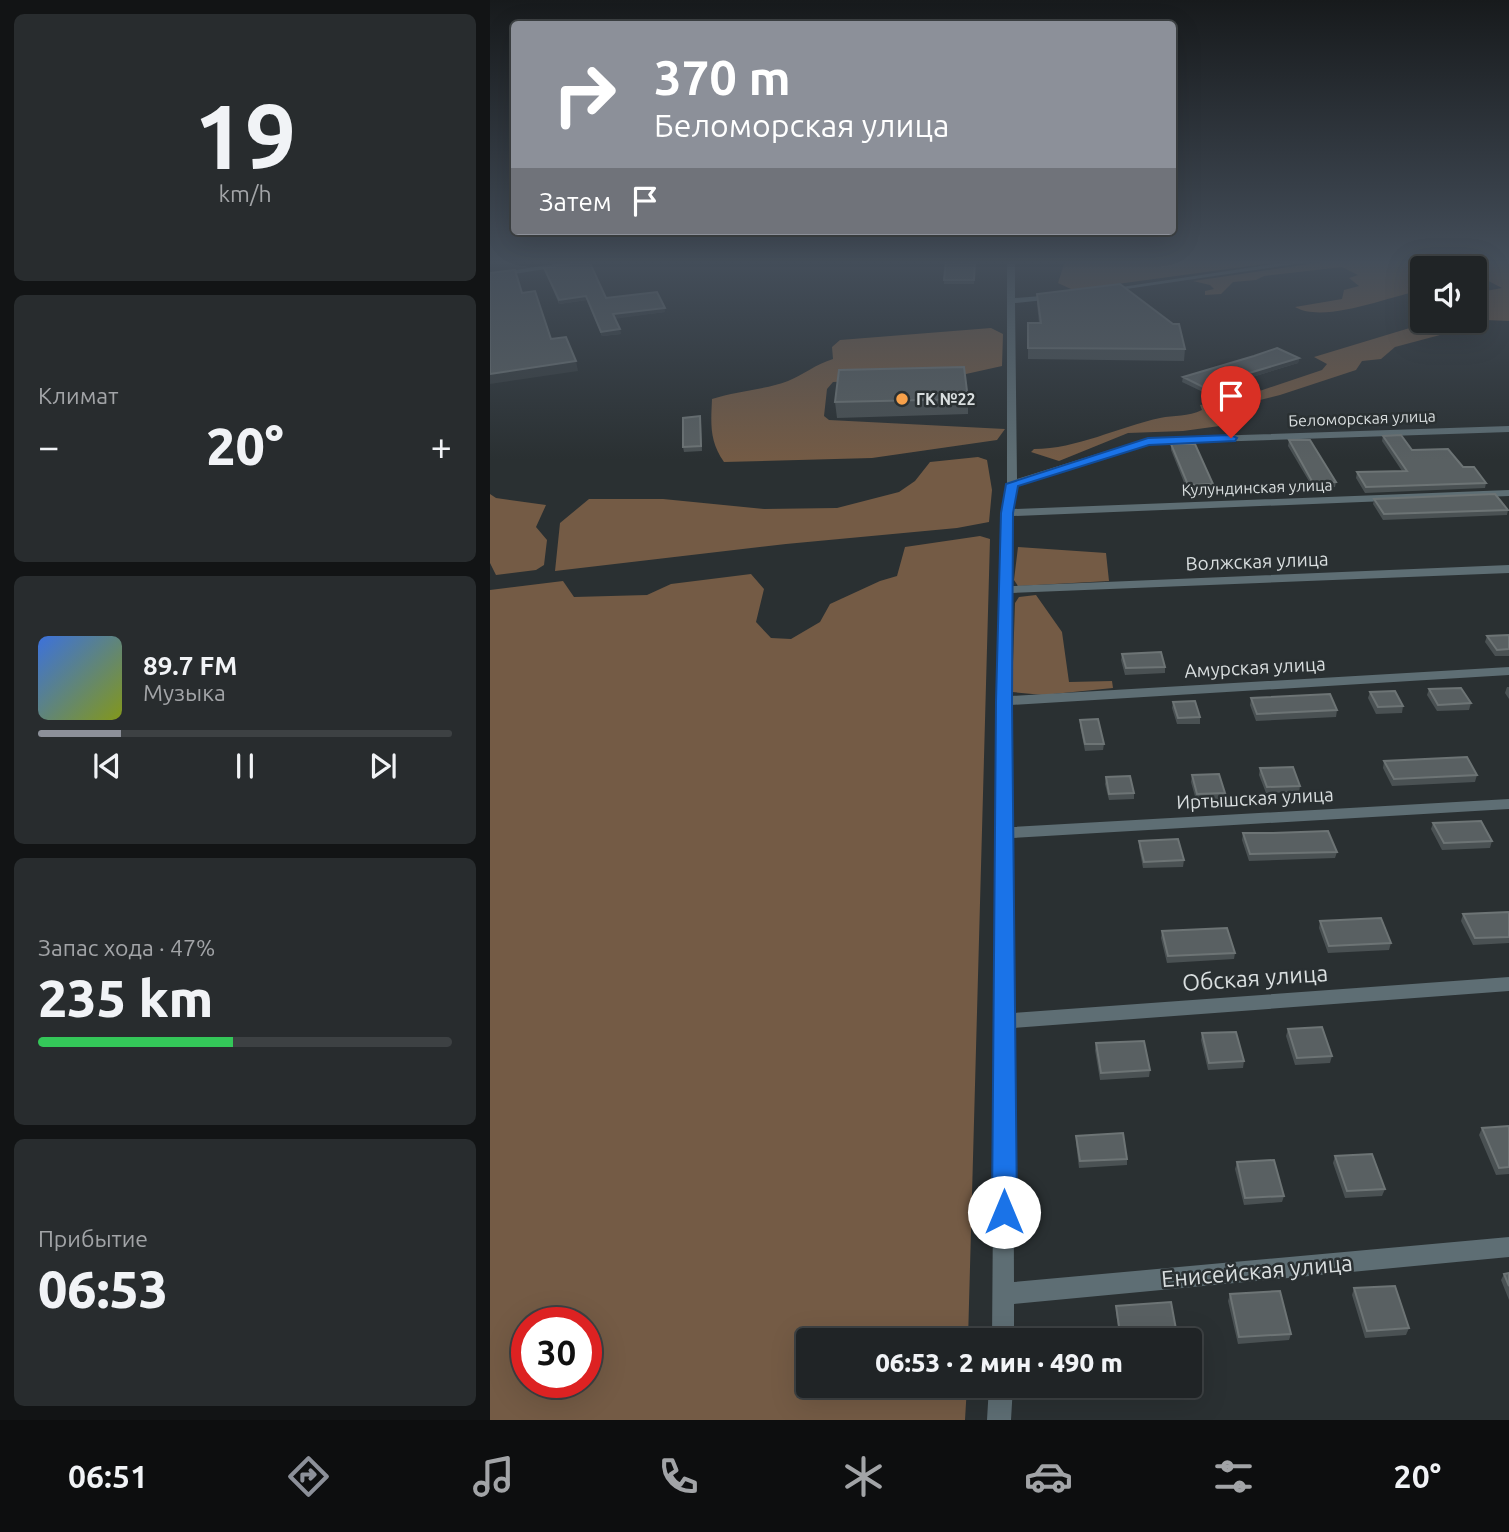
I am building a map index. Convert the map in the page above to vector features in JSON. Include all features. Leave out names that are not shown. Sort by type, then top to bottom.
[{"type":"street","points":[[1004,1328],[1004,701],[1007,513],[1012,484],[1013,327]]},
{"type":"street","name":"Беломорская улица","points":[[1012,484],[1148,441],[1509,429]]},
{"type":"street","name":"Кулундинская улица","points":[[1007,513],[1509,493]]},
{"type":"street","name":"Волжская улица","points":[[1006,590],[1509,569]]},
{"type":"street","name":"Амурская улица","points":[[1004,701],[1509,671]]},
{"type":"street","name":"Иртышская улица","points":[[1004,833],[1509,804]]},
{"type":"street","name":"Обская улица","points":[[1004,1021],[1509,984]]},
{"type":"street","name":"Енисейская улица","points":[[1005,1294],[1509,1247]]},
{"type":"street","points":[[999,1420],[1000,1398]]},
{"type":"shaded area","points":[[991,328],[1003,334],[1002,366],[957,376],[833,382],[827,389],[824,416],[829,420],[1005,429],[997,440],[872,458],[724,462],[719,454],[711,424],[712,399],[794,379],[833,359],[832,347],[840,340]]},
{"type":"shaded area","points":[[1410,328],[1410,333],[1448,333],[1395,347],[1381,359],[1362,361],[1356,370],[1280,395],[1220,410],[1227,425],[1183,431],[1128,433],[1059,461],[1031,452],[1034,449],[1082,442],[1160,418],[1197,412],[1202,410],[1200,405],[1233,400],[1322,370],[1327,364],[1314,357]]},
{"type":"shaded area","points":[[978,457],[987,460],[992,490],[989,522],[957,528],[786,544],[555,571],[560,523],[589,499],[663,499],[764,509],[837,508],[899,492],[915,481],[930,462]]},
{"type":"shaded area","points":[[490,494],[496,498],[546,505],[536,527],[547,540],[544,565],[536,570],[496,575],[490,563]]},
{"type":"shaded area","points":[[980,536],[990,539],[968,1328],[796,1328],[796,1398],[966,1398],[965,1420],[490,1420],[490,590],[563,581],[574,597],[647,595],[671,584],[751,574],[764,589],[756,622],[771,638],[791,639],[820,622],[830,604],[897,576],[905,547]]},
{"type":"shaded area","points":[[1018,547],[1106,553],[1109,581],[1018,586],[1014,580]]},
{"type":"shaded area","points":[[1036,595],[1062,632],[1069,682],[1112,681],[1113,688],[1043,695],[1012,692],[1015,603],[1019,597]]},
{"type":"building","points":[[490,327],[547,327],[551,339],[566,337],[576,361],[490,374]]},
{"type":"building","points":[[599,327],[620,329],[601,332]]},
{"type":"building","points":[[1028,327],[1180,327],[1185,349],[1028,348]]},
{"type":"building","points":[[1277,348],[1299,358],[1203,387],[1183,377],[1254,356]]},
{"type":"building","points":[[964,367],[968,399],[835,402],[839,370]]},
{"type":"building","points":[[700,416],[701,446],[683,447],[683,418]]},
{"type":"building","points":[[1401,435],[1412,450],[1448,449],[1463,467],[1474,467],[1486,483],[1366,487],[1357,472],[1407,471],[1383,436]]},
{"type":"building","points":[[1289,440],[1310,440],[1336,482],[1313,483]]},
{"type":"building","points":[[1171,444],[1195,444],[1213,484],[1188,485]]},
{"type":"building","points":[[1495,494],[1508,510],[1384,514],[1374,499]]},
{"type":"building","points":[[1509,635],[1509,649],[1497,650],[1487,636]]},
{"type":"building","points":[[1161,652],[1165,667],[1126,668],[1122,654]]},
{"type":"building","points":[[1461,688],[1471,703],[1438,705],[1429,689]]},
{"type":"building","points":[[1395,691],[1403,706],[1378,707],[1370,692]]},
{"type":"building","points":[[1330,694],[1337,710],[1257,714],[1251,698]]},
{"type":"building","points":[[1195,701],[1200,717],[1178,718],[1173,702]]},
{"type":"building","points":[[1098,719],[1104,744],[1085,744],[1080,720]]},
{"type":"building","points":[[1467,757],[1477,775],[1394,779],[1384,761]]},
{"type":"building","points":[[1293,767],[1300,786],[1267,787],[1260,768]]},
{"type":"building","points":[[1219,774],[1225,793],[1197,794],[1192,775]]},
{"type":"building","points":[[1130,776],[1134,793],[1109,794],[1106,777]]},
{"type":"building","points":[[1481,821],[1492,841],[1444,843],[1433,823]]},
{"type":"building","points":[[1328,831],[1337,852],[1250,854],[1243,833],[1273,833]]},
{"type":"building","points":[[1178,839],[1184,860],[1144,862],[1139,841]]},
{"type":"building","points":[[1509,912],[1509,937],[1475,938],[1463,914]]},
{"type":"building","points":[[1381,918],[1391,943],[1329,946],[1320,921]]},
{"type":"building","points":[[1227,928],[1235,953],[1168,956],[1162,931]]},
{"type":"building","points":[[1322,1027],[1332,1056],[1297,1058],[1288,1029]]},
{"type":"building","points":[[1236,1032],[1244,1061],[1209,1063],[1202,1033]]},
{"type":"building","points":[[1144,1041],[1150,1070],[1101,1073],[1096,1043]]},
{"type":"building","points":[[1509,1126],[1509,1167],[1499,1168],[1482,1128]]},
{"type":"building","points":[[1123,1133],[1127,1159],[1080,1161],[1076,1136]]},
{"type":"building","points":[[1372,1154],[1385,1189],[1347,1191],[1335,1156]]},
{"type":"building","points":[[1274,1160],[1284,1196],[1245,1198],[1237,1162]]},
{"type":"building","points":[[1509,1273],[1509,1286],[1504,1274]]},
{"type":"building","points":[[1395,1286],[1409,1328],[1367,1331],[1354,1288]]},
{"type":"building","points":[[1280,1291],[1291,1334],[1239,1337],[1230,1294]]},
{"type":"building","points":[[1171,1302],[1176,1328],[1119,1328],[1116,1306]]},
{"type":"place","name":"ГК №22","points":[[902,399]]},
{"type":"route","points":[[1004,1212],[1004,701],[1007,513],[1012,484],[1148,441],[1231,438]]}]
